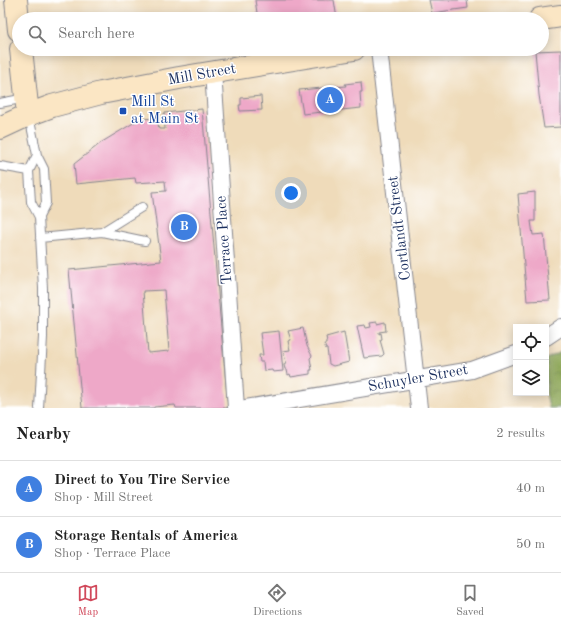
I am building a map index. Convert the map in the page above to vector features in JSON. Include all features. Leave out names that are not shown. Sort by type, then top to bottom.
[{"type":"street","points":[[16,0],[17,12]]},
{"type":"street","points":[[549,18],[561,16]]},
{"type":"street","points":[[22,56],[27,106]]},
{"type":"street","name":"Mill Street","points":[[0,128],[27,106],[70,100],[214,72],[311,56]]},
{"type":"street","name":"Cortlandt Street","points":[[380,56],[419,408]]},
{"type":"street","name":"Terrace Place","points":[[214,72],[236,408]]},
{"type":"street","points":[[549,335],[561,328]]},
{"type":"street","name":"Schuyler Street","points":[[246,408],[472,370],[513,355]]},
{"type":"lane","points":[[0,103],[27,106],[37,155],[44,169],[46,203],[39,217]]},
{"type":"lane","points":[[37,155],[29,170],[31,202],[39,217],[43,288],[43,337],[39,408]]},
{"type":"lane","points":[[0,166],[29,170]]},
{"type":"lane","points":[[102,232],[142,207]]},
{"type":"lane","points":[[40,238],[102,232],[145,241]]},
{"type":"green space","points":[[561,352],[561,408],[549,408],[547,396],[549,396],[549,358]]},
{"type":"building","points":[[255,0],[334,0],[336,12],[257,12]]},
{"type":"building","points":[[429,0],[467,0],[468,8],[432,12]]},
{"type":"building","points":[[549,50],[561,50],[561,127],[544,128],[535,56],[549,56]]},
{"type":"building","points":[[361,82],[361,108],[303,114],[299,90],[346,86],[345,84]]},
{"type":"building","points":[[261,96],[262,110],[240,111],[239,105],[241,105],[241,98]]},
{"type":"building","points":[[202,109],[228,408],[176,408],[175,405],[154,408],[82,408],[69,270],[161,261],[152,192],[166,191],[165,181],[136,183],[135,178],[76,184],[74,164],[102,142],[140,119],[157,118],[159,129],[165,129],[164,113]],"holes":[[[164,290],[169,351],[148,353],[143,291]]]},
{"type":"building","points":[[535,192],[535,221],[531,221],[533,235],[544,234],[550,300],[527,301],[518,194]]},
{"type":"building","points":[[377,322],[377,324],[385,322],[386,331],[379,332],[379,334],[381,333],[382,339],[380,340],[384,354],[382,356],[364,358],[357,326],[365,325],[366,328],[371,327],[370,323]]},
{"type":"building","points":[[303,328],[307,346],[312,356],[310,358],[312,370],[310,370],[310,374],[291,377],[285,369],[284,365],[286,362],[283,351],[290,350],[288,341],[291,340],[288,331]]},
{"type":"building","points":[[279,331],[283,371],[264,371],[263,362],[260,362],[259,355],[263,355],[260,333]]},
{"type":"building","points":[[344,332],[349,362],[333,366],[329,364],[327,349],[324,344],[326,344],[327,341],[326,337]]},
{"type":"place","name":"Direct to You Tire Service","points":[[330,100]]},
{"type":"place","name":"Mill St at Main St","points":[[123,111]]},
{"type":"place","name":"Storage Rentals of America","points":[[184,227]]}]
